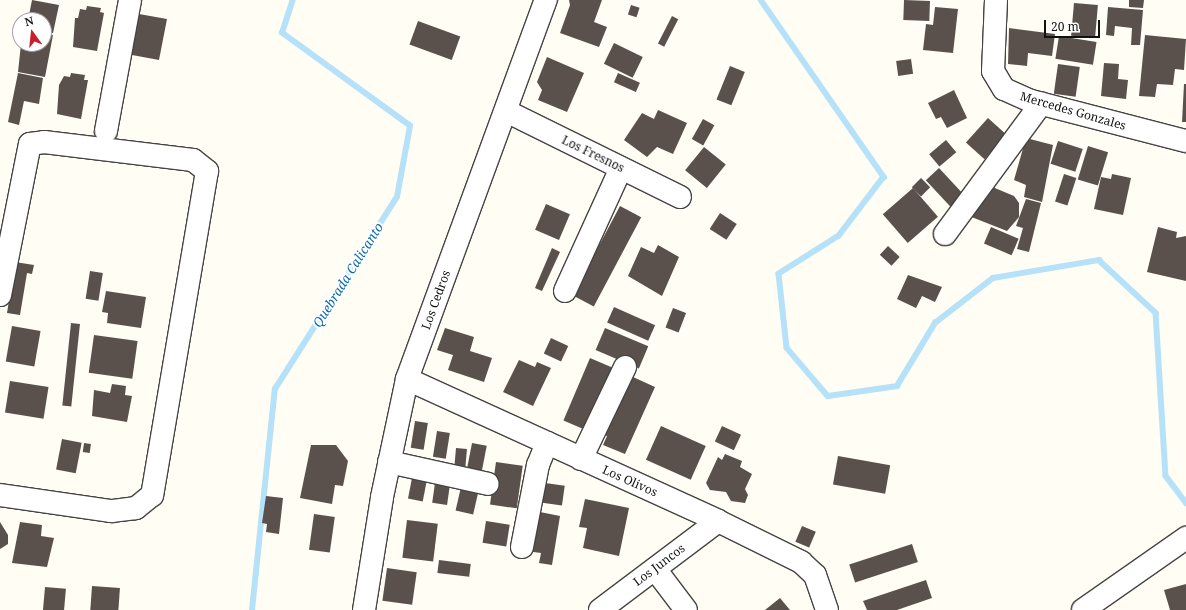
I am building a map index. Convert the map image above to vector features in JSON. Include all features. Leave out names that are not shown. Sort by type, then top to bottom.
[{"type":"street","points":[[106,131],[130,0]]},
{"type":"street","name":"Los Cedros","points":[[364,610],[389,462],[407,379],[546,0]]},
{"type":"street","name":"Mercedes Gonzales","points":[[996,0],[992,42],[995,78],[1011,93],[1041,104],[1186,141]]},
{"type":"street","points":[[945,234],[1041,104]]},
{"type":"street","name":"Los Fresnos","points":[[506,111],[680,197]]},
{"type":"street","points":[[0,295],[30,144],[44,142],[193,160],[207,171],[152,495],[136,508],[111,511],[0,495]]},
{"type":"street","points":[[565,291],[621,168]]},
{"type":"street","points":[[580,459],[625,367]]},
{"type":"street","name":"Los Olivos","points":[[407,379],[718,521],[807,566],[815,575],[827,610]]},
{"type":"street","points":[[522,548],[538,465],[547,443]]},
{"type":"street","points":[[389,462],[488,484]]},
{"type":"street","name":"Los Juncos","points":[[600,610],[718,521]]},
{"type":"street","points":[[1083,610],[1186,538]]},
{"type":"street","points":[[655,569],[686,610]]},
{"type":"building","points":[[32,0],[59,5],[53,33],[52,12],[30,12]]},
{"type":"building","points":[[569,0],[602,0],[594,22],[607,27],[599,47],[560,33],[570,5]]},
{"type":"building","points":[[904,0],[930,1],[929,21],[903,20]]},
{"type":"building","points":[[1129,0],[1144,0],[1143,8],[1129,7]]},
{"type":"building","points":[[1074,3],[1098,5],[1095,38],[1071,36]]},
{"type":"building","points":[[631,5],[640,8],[636,17],[628,15]]},
{"type":"building","points":[[87,6],[101,8],[100,12],[104,13],[97,51],[73,47],[75,18],[78,18],[80,9],[86,10]]},
{"type":"building","points":[[935,7],[958,9],[953,53],[923,50],[926,24],[933,25]]},
{"type":"building","points":[[1108,7],[1143,10],[1140,45],[1131,45],[1132,28],[1115,26],[1114,36],[1106,35]]},
{"type":"building","points":[[139,14],[167,19],[159,60],[132,55],[134,23],[137,24]]},
{"type":"building","points":[[672,16],[678,19],[664,47],[658,44]]},
{"type":"building","points":[[418,21],[460,36],[452,60],[409,44]]},
{"type":"building","points":[[1009,28],[1055,34],[1052,56],[1028,53],[1027,66],[1008,64]]},
{"type":"building","points":[[1145,35],[1186,39],[1184,70],[1175,69],[1173,85],[1157,84],[1155,97],[1139,96]]},
{"type":"building","points":[[1059,36],[1097,42],[1093,65],[1055,59]]},
{"type":"building","points":[[614,43],[643,57],[633,78],[604,64]]},
{"type":"building","points":[[20,52],[50,52],[45,77],[18,72]]},
{"type":"building","points":[[547,57],[584,73],[567,112],[538,100],[542,90],[537,82]]},
{"type":"building","points":[[911,59],[913,74],[898,76],[896,61]]},
{"type":"building","points":[[1104,63],[1119,64],[1118,79],[1128,80],[1126,99],[1101,96]]},
{"type":"building","points":[[1058,64],[1080,67],[1076,97],[1054,94]]},
{"type":"building","points":[[730,66],[745,72],[731,105],[717,99]]},
{"type":"building","points":[[18,73],[43,78],[39,104],[24,101],[19,125],[8,122]]},
{"type":"building","points":[[71,73],[85,75],[84,80],[88,80],[81,119],[57,114],[59,85],[64,76],[70,77]]},
{"type":"building","points":[[618,73],[640,83],[636,92],[614,82]]},
{"type":"building","points":[[1184,84],[1186,84],[1186,122],[1182,122]]},
{"type":"building","points":[[954,90],[967,118],[947,128],[941,117],[936,119],[928,103]]},
{"type":"building","points":[[658,110],[687,123],[673,154],[657,147],[647,157],[624,140],[642,113],[654,119]]},
{"type":"building","points":[[988,118],[1007,135],[984,159],[966,143]]},
{"type":"building","points":[[703,119],[714,125],[703,145],[692,139]]},
{"type":"building","points":[[1026,138],[1053,145],[1042,202],[1024,197],[1026,185],[1014,180]]},
{"type":"building","points":[[946,140],[956,152],[939,166],[929,154]]},
{"type":"building","points":[[1058,141],[1083,149],[1075,172],[1051,164]]},
{"type":"building","points":[[1088,146],[1108,152],[1098,186],[1078,179]]},
{"type":"building","points":[[704,147],[726,165],[707,188],[685,170]]},
{"type":"building","points":[[939,168],[969,200],[956,212],[926,180]]},
{"type":"building","points":[[1064,174],[1076,178],[1067,206],[1055,202]]},
{"type":"building","points":[[1112,174],[1131,178],[1123,215],[1094,209],[1101,177],[1111,179]]},
{"type":"building","points":[[921,178],[930,187],[921,196],[912,187]]},
{"type":"building","points":[[990,186],[1014,196],[1019,203],[1019,217],[1007,231],[969,216]]},
{"type":"building","points":[[913,188],[938,217],[908,243],[883,214]]},
{"type":"building","points":[[1026,199],[1041,203],[1029,252],[1017,249],[1023,228],[1016,226]]},
{"type":"building","points":[[546,204],[570,214],[559,240],[535,230]]},
{"type":"building","points":[[620,206],[641,217],[594,306],[573,295]]},
{"type":"building","points":[[720,213],[737,224],[726,240],[710,229]]},
{"type":"building","points":[[991,227],[1019,239],[1012,255],[984,244]]},
{"type":"building","points":[[1158,227],[1177,232],[1176,238],[1186,236],[1186,281],[1147,272]]},
{"type":"building","points":[[658,245],[679,257],[662,296],[628,276],[641,247],[654,253]]},
{"type":"building","points":[[888,246],[900,257],[892,266],[880,255]]},
{"type":"building","points":[[552,248],[560,252],[542,291],[535,288]]},
{"type":"building","points":[[15,262],[34,265],[32,274],[27,273],[20,315],[7,313]]},
{"type":"building","points":[[90,271],[103,273],[98,301],[86,299]]},
{"type":"building","points":[[908,275],[942,287],[935,302],[922,296],[916,308],[897,299]]},
{"type":"building","points":[[106,291],[146,297],[141,328],[107,323],[108,313],[102,312]]},
{"type":"building","points":[[614,307],[655,325],[648,341],[607,323]]},
{"type":"building","points":[[673,308],[686,313],[679,333],[665,328]]},
{"type":"building","points":[[71,323],[80,324],[71,406],[62,406]]},
{"type":"building","points":[[12,326],[41,331],[34,366],[6,361]]},
{"type":"building","points":[[445,328],[474,337],[470,351],[492,358],[484,382],[448,370],[453,355],[437,350]]},
{"type":"building","points":[[605,328],[648,346],[639,368],[596,350]]},
{"type":"building","points":[[94,335],[138,341],[132,379],[89,373]]},
{"type":"building","points":[[551,338],[568,346],[561,361],[544,353]]},
{"type":"building","points":[[590,358],[614,368],[587,431],[563,421]]},
{"type":"building","points":[[519,360],[535,367],[537,362],[551,368],[533,406],[503,392]]},
{"type":"building","points":[[633,377],[655,387],[625,454],[603,445],[607,436],[602,434],[625,384],[629,386]]},
{"type":"building","points":[[10,381],[49,387],[44,419],[5,413]]},
{"type":"building","points":[[112,384],[126,386],[125,395],[132,396],[127,422],[92,416],[94,390],[110,393]]},
{"type":"building","points":[[415,421],[428,423],[424,450],[411,448]]},
{"type":"building","points":[[661,426],[706,446],[691,480],[646,460]]},
{"type":"building","points":[[722,426],[741,435],[734,450],[715,441]]},
{"type":"building","points":[[437,431],[450,433],[446,459],[433,457]]},
{"type":"building","points":[[62,439],[82,443],[76,473],[56,469]]},
{"type":"building","points":[[84,443],[91,444],[90,453],[83,452]]},
{"type":"building","points":[[472,443],[487,446],[482,470],[467,468]]},
{"type":"building","points":[[311,445],[336,445],[348,461],[343,486],[335,485],[332,504],[300,498]]},
{"type":"building","points":[[456,448],[467,449],[465,467],[454,466]]},
{"type":"building","points":[[725,454],[742,461],[740,467],[752,474],[745,489],[748,495],[745,503],[731,501],[726,492],[710,490],[706,483],[718,457],[722,460]]},
{"type":"building","points":[[838,456],[890,465],[885,494],[833,485]]},
{"type":"building","points":[[496,462],[523,466],[517,508],[490,505]]},
{"type":"building","points":[[412,478],[427,481],[423,501],[408,499]]},
{"type":"building","points":[[538,482],[565,486],[562,506],[535,502]]},
{"type":"building","points":[[435,483],[450,485],[447,505],[432,503]]},
{"type":"building","points":[[461,487],[479,491],[473,514],[456,510]]},
{"type":"building","points":[[266,496],[283,498],[279,534],[266,532],[267,524],[262,523]]},
{"type":"building","points":[[585,499],[629,508],[619,556],[583,548],[587,528],[579,527]]},
{"type":"building","points":[[535,511],[560,516],[552,565],[539,563],[541,553],[526,551]]},
{"type":"building","points":[[314,514],[335,517],[330,553],[309,550]]},
{"type":"building","points":[[407,520],[438,524],[433,561],[402,558]]},
{"type":"building","points":[[486,521],[510,525],[506,546],[483,543]]},
{"type":"building","points":[[0,522],[8,535],[8,544],[0,549]]},
{"type":"building","points":[[20,522],[42,525],[41,536],[54,538],[47,567],[12,563]]},
{"type":"building","points":[[802,526],[816,532],[809,548],[795,542]]},
{"type":"building","points":[[912,544],[918,562],[855,582],[849,564]]},
{"type":"building","points":[[439,560],[471,564],[469,577],[437,573]]},
{"type":"building","points":[[387,568],[417,572],[412,605],[382,601]]},
{"type":"building","points":[[926,580],[932,598],[897,610],[867,610],[863,601]]},
{"type":"building","points":[[1186,584],[1186,610],[1170,610],[1164,590]]},
{"type":"building","points":[[92,586],[120,588],[118,610],[90,610]]},
{"type":"building","points":[[45,587],[66,589],[64,610],[43,610]]},
{"type":"building","points":[[780,598],[790,610],[765,610]]},
{"type":"waterway","name":"Quebrada Calicanto","points":[[252,610],[275,389],[397,197],[410,126],[282,33],[293,0]]},
{"type":"waterway","points":[[761,0],[884,177],[839,236],[779,274],[787,348],[828,396],[897,386],[935,323],[993,278],[1099,260],[1156,313],[1166,476],[1186,503]]}]
